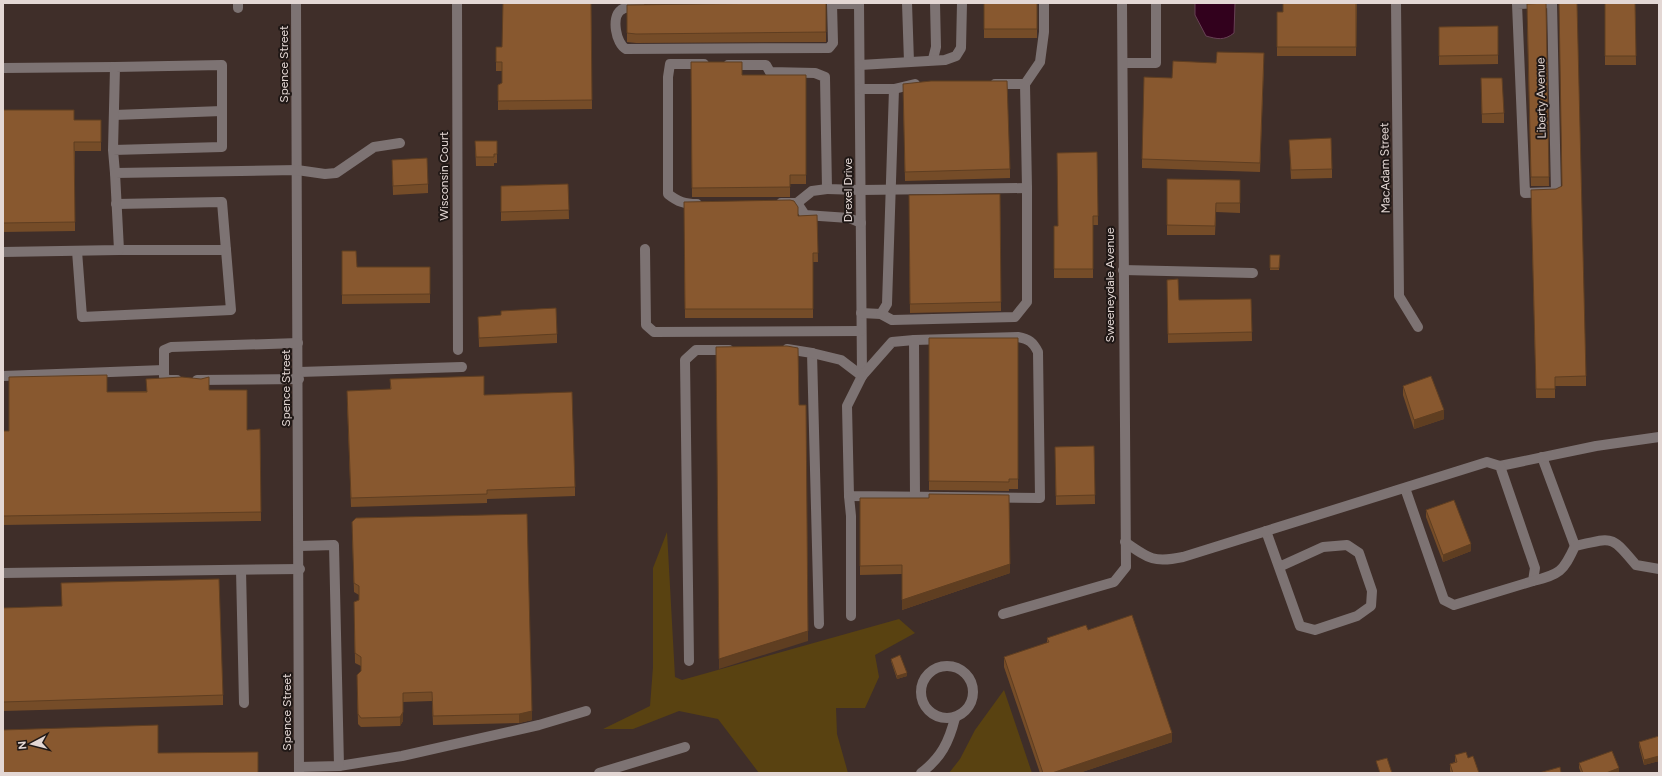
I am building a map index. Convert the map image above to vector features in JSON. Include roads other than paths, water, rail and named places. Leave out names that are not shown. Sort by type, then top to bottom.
[{"type":"street","name":"Spence Street","points":[[296,3],[300,770]]},
{"type":"street","name":"Wisconsin Court","points":[[457,3],[458,350]]},
{"type":"street","points":[[652,7],[628,7],[619,12],[617,18],[618,42],[623,48],[635,50],[828,48],[833,43],[832,3],[859,4]]},
{"type":"street","points":[[907,3],[909,62]]},
{"type":"street","points":[[933,59],[936,47],[935,3]]},
{"type":"street","points":[[860,65],[933,59],[945,60],[956,56],[961,48],[962,3]]},
{"type":"street","points":[[861,314],[880,314],[892,320],[1015,317],[1027,302],[1025,84],[1040,62],[1044,32],[1044,3]]},
{"type":"street","name":"Sweeneydale Avenue","points":[[1003,614],[1114,582],[1126,567],[1122,3]]},
{"type":"street","points":[[1123,63],[1156,63],[1156,3]]},
{"type":"street","name":"MacAdam Street","points":[[1396,3],[1399,296],[1418,327]]},
{"type":"street","name":"Liberty Avenue","points":[[1552,3],[1556,192],[1525,193],[1517,4],[1552,3]]},
{"type":"street","name":"Drexel Drive","points":[[859,4],[862,376]]},
{"type":"street","points":[[710,204],[687,204],[677,201],[668,194],[668,77],[670,64],[766,65],[770,72],[815,73],[825,77],[827,189]]},
{"type":"street","points":[[3,68],[222,65],[222,147],[113,150]]},
{"type":"street","points":[[115,67],[113,150],[116,173],[116,204],[119,250]]},
{"type":"street","points":[[860,89],[894,89],[909,84],[925,84]]},
{"type":"street","points":[[986,84],[1025,84]]},
{"type":"street","points":[[880,314],[888,304],[894,89]]},
{"type":"street","points":[[114,115],[222,111]]},
{"type":"street","points":[[116,173],[297,170],[325,174],[336,173],[374,147],[400,143]]},
{"type":"street","points":[[774,203],[797,203],[812,191],[827,189],[890,190],[1027,188]]},
{"type":"street","points":[[77,251],[82,317],[231,310],[222,202],[116,204]]},
{"type":"street","points":[[797,203],[805,215],[849,218],[861,223]]},
{"type":"street","points":[[645,249],[646,325],[654,332],[861,332]]},
{"type":"street","points":[[3,252],[226,250]]},
{"type":"street","points":[[1123,270],[1253,273]]},
{"type":"street","points":[[849,496],[1040,498],[1038,352],[1033,344],[1027,339],[1018,337],[892,342],[862,376],[847,406],[849,496],[851,516],[851,616]]},
{"type":"street","points":[[914,340],[915,497]]},
{"type":"street","points":[[298,343],[171,347],[164,350],[164,377],[168,380],[299,376],[462,367]]},
{"type":"street","points":[[778,349],[812,353],[841,360],[862,376]]},
{"type":"street","points":[[690,661],[685,360],[696,350],[741,350]]},
{"type":"street","points":[[812,353],[819,624]]},
{"type":"street","points":[[3,376],[164,370]]},
{"type":"street","points":[[1125,542],[1151,558],[1163,561],[1184,557],[1487,462],[1500,466],[1596,446],[1659,436]]},
{"type":"street","points":[[1405,488],[1444,600],[1454,605],[1556,575],[1568,562],[1575,546],[1542,457]]},
{"type":"street","points":[[1500,466],[1535,568],[1533,581]]},
{"type":"street","points":[[1266,531],[1300,626],[1315,630],[1357,616],[1371,606],[1372,591],[1359,553],[1347,545],[1323,547],[1279,567]]},
{"type":"street","points":[[1575,546],[1608,540],[1618,544],[1636,565],[1659,569]]},
{"type":"street","points":[[300,546],[334,545],[339,766]]},
{"type":"street","points":[[3,573],[300,569]]},
{"type":"street","points":[[241,570],[244,703]]},
{"type":"street","points":[[921,773],[937,760],[945,748],[955,718],[962,714],[970,704],[973,692],[972,683],[961,670],[944,666],[935,669],[928,674],[923,681],[920,690],[921,699],[931,714],[938,718],[955,718]]},
{"type":"street","points":[[300,770],[339,766],[402,756],[539,725],[586,711]]},
{"type":"street","points":[[599,773],[685,747]]}]
